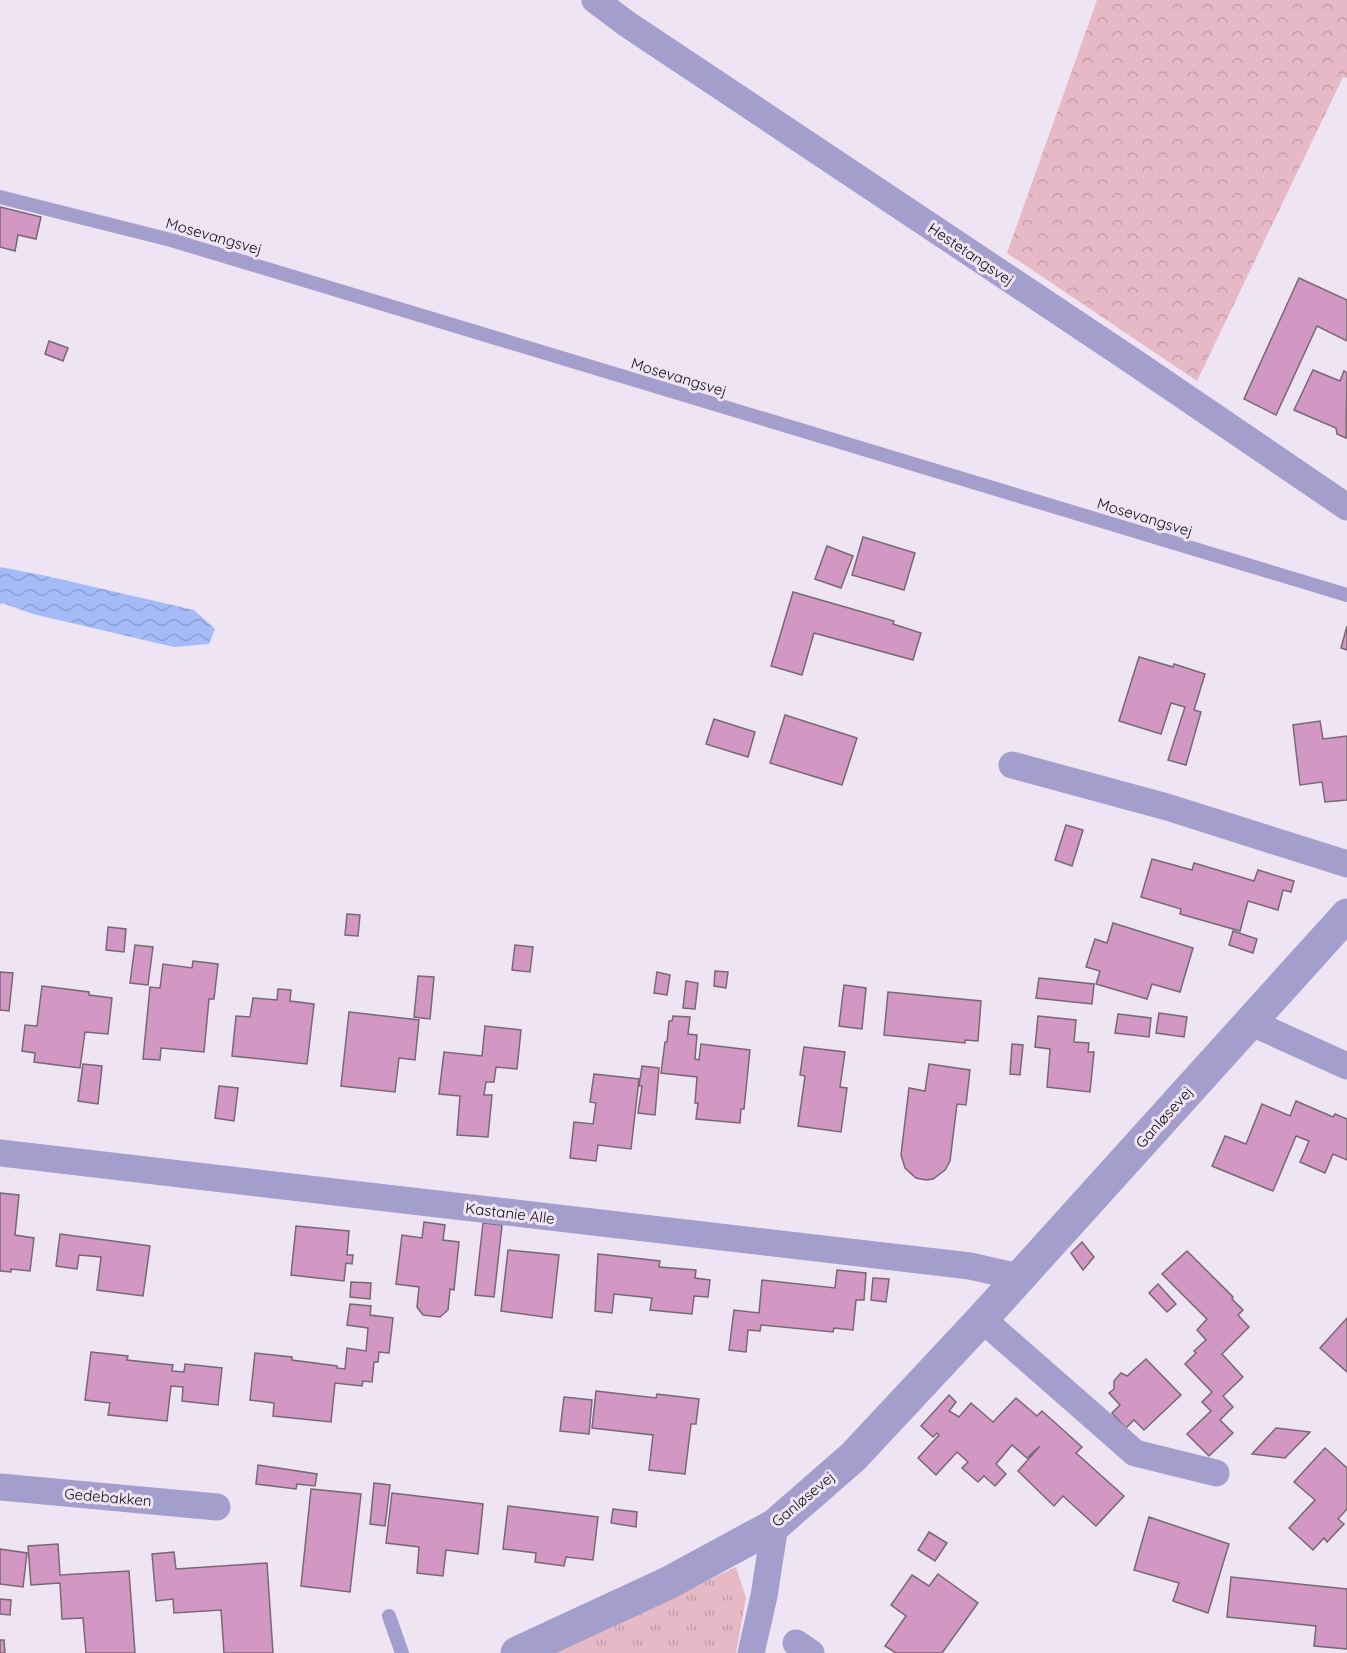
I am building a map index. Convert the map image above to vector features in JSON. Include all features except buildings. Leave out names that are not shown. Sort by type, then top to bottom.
[{"type":"street","name":"Hestetangsvej","points":[[595,0],[627,24],[1347,507]]},
{"type":"street","points":[[1012,765],[1167,807],[1347,864]]},
{"type":"street","name":"Ganløsevej","points":[[517,1653],[668,1583],[775,1525],[853,1457],[982,1319],[1347,915]]},
{"type":"street","points":[[1250,1023],[1347,1066]]},
{"type":"street","name":"Kastanie Alle","points":[[0,1153],[970,1266],[1019,1277]]},
{"type":"street","points":[[982,1319],[1135,1453],[1216,1473]]},
{"type":"street","name":"Gedebakken","points":[[0,1488],[217,1508]]},
{"type":"street","points":[[751,1653],[764,1596],[775,1525]]},
{"type":"lane","name":"Mosevangsvej","points":[[0,198],[171,240],[1347,595]]},
{"type":"lane","points":[[389,1616],[402,1653]]},
{"type":"green space","points":[[1097,0],[1347,0],[1347,78],[1343,77],[1197,381],[1007,253]]},
{"type":"green space","points":[[736,1567],[746,1598],[736,1653],[553,1653]]},
{"type":"water","points":[[0,567],[194,610],[215,629],[209,644],[174,647],[33,614],[2,603],[0,605]]}]
